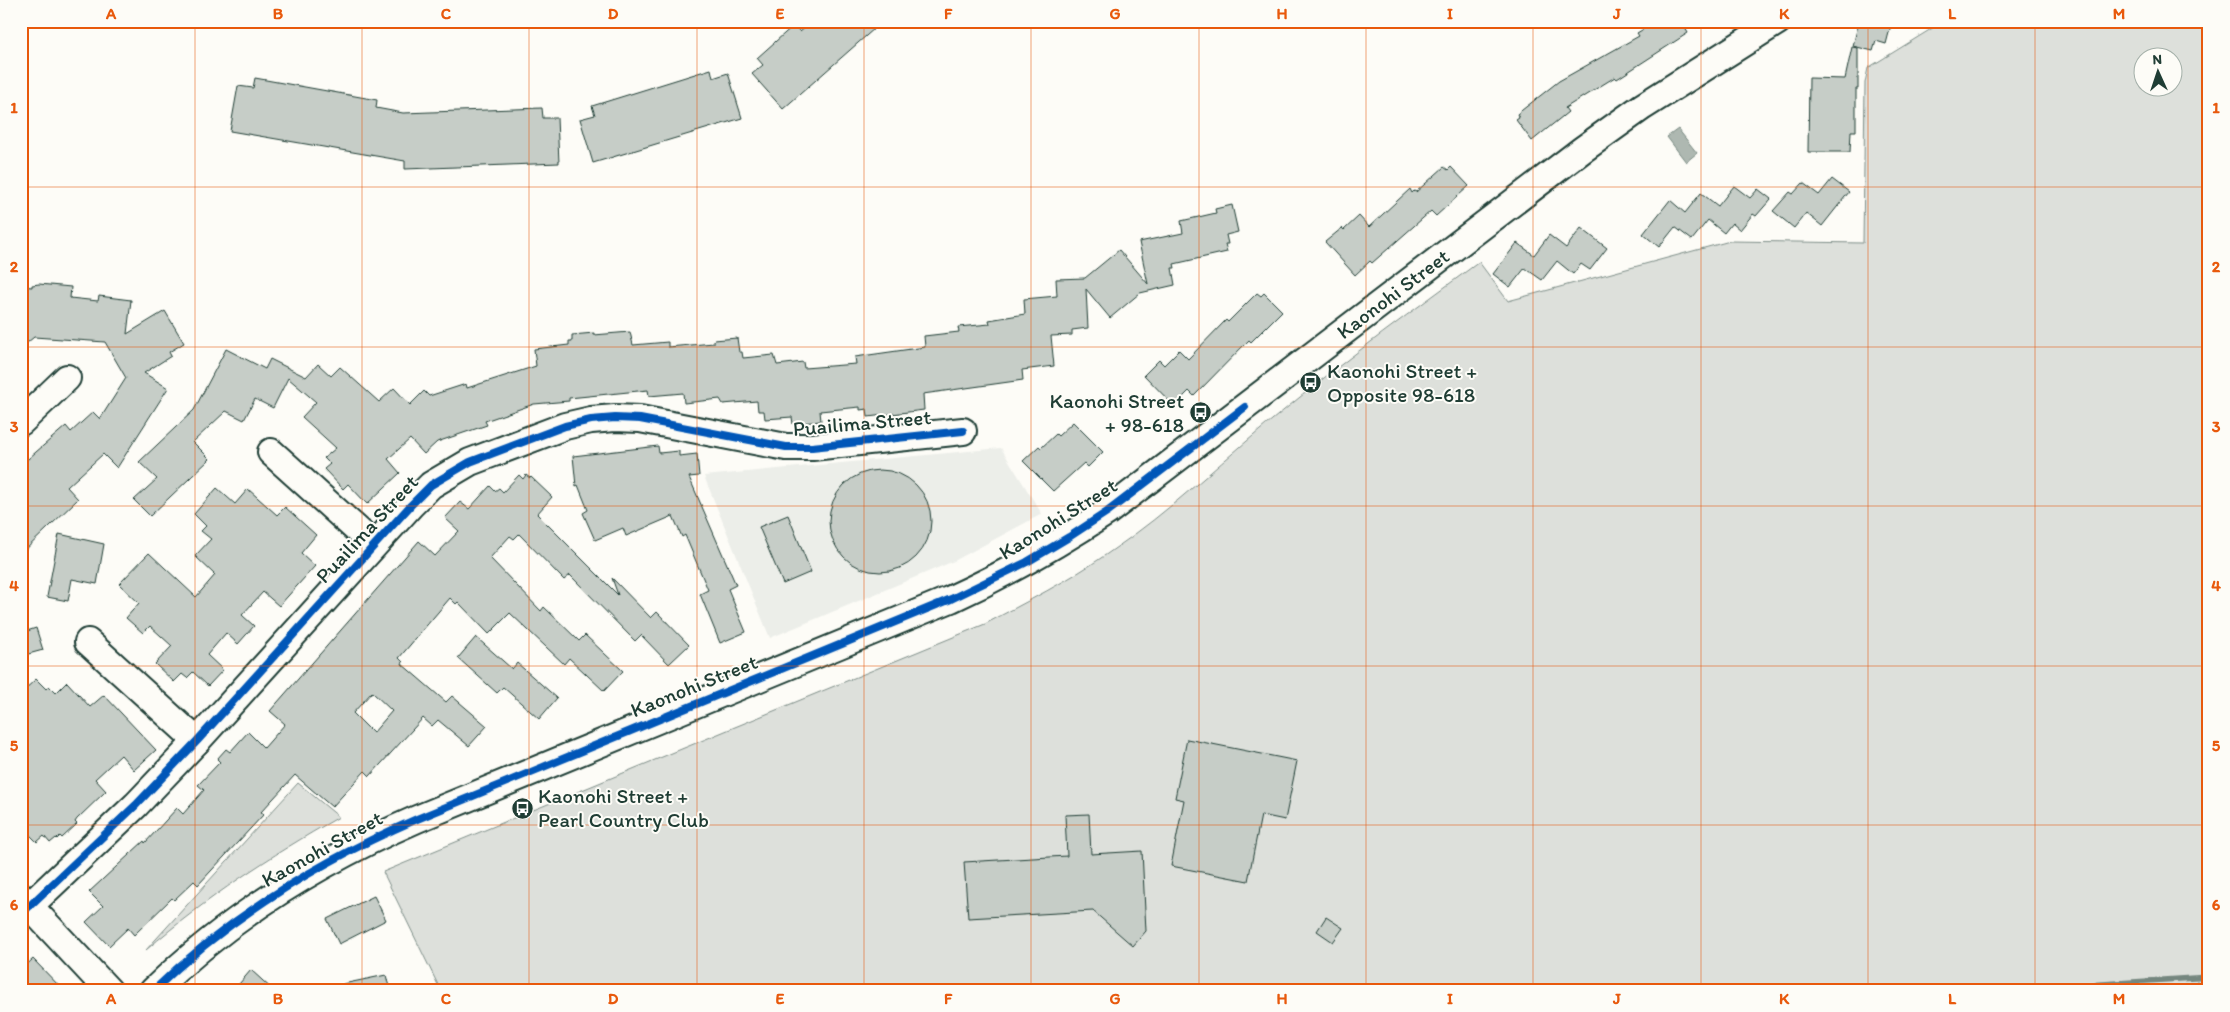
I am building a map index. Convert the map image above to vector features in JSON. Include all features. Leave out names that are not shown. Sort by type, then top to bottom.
[{"type":"street","name":"Kaonohi Street","points":[[153,991],[212,939],[256,907],[352,849],[426,815],[951,600],[1006,573],[1069,537],[1114,506],[1582,150],[1642,107],[1778,21]]},
{"type":"street","points":[[21,422],[67,378]]},
{"type":"street","name":"Puailima Street","points":[[24,906],[136,805],[197,742],[374,545],[431,485],[452,471],[470,462],[565,426],[591,420],[615,418],[640,419],[786,447],[812,447],[963,431]]},
{"type":"street","points":[[272,452],[374,545]]},
{"type":"street","points":[[88,642],[197,742]]},
{"type":"street","points":[[24,906],[109,991]]},
{"type":"shaded area","points":[[1944,21],[2209,21],[2209,991],[441,991],[383,872],[985,624],[1047,591],[1092,564],[1154,520],[1312,387],[1479,262],[1508,301],[1730,241],[1863,243],[1865,83],[1868,68]]},
{"type":"shaded area","points":[[1678,129],[1697,153],[1686,162],[1667,137]]},
{"type":"shaded area","points":[[1001,448],[1042,514],[954,561],[770,638],[704,476]]},
{"type":"shaded area","points":[[298,783],[339,817],[239,879],[192,912],[146,950]]},
{"type":"building","points":[[813,21],[883,21],[783,109],[752,74],[763,65],[757,58],[794,25],[800,32]]},
{"type":"building","points":[[1657,21],[1681,21],[1688,33],[1617,79],[1615,77],[1565,108],[1568,112],[1532,141],[1516,120],[1519,118],[1517,114],[1559,81],[1639,36],[1637,33]]},
{"type":"building","points":[[1859,21],[1892,21],[1886,44],[1876,41],[1873,51],[1853,46]]},
{"type":"building","points":[[1852,47],[1858,48],[1858,89],[1856,89],[1856,131],[1851,131],[1850,152],[1808,152],[1809,78],[1845,79]]},
{"type":"building","points":[[711,69],[713,78],[728,73],[742,118],[593,163],[580,119],[595,115],[592,106]]},
{"type":"building","points":[[255,78],[377,100],[376,108],[403,113],[542,108],[543,118],[557,118],[559,163],[405,169],[405,161],[230,131],[238,86],[253,88]]},
{"type":"building","points":[[1444,167],[1448,170],[1451,167],[1469,186],[1436,216],[1431,211],[1372,263],[1370,261],[1355,275],[1325,242],[1342,228],[1344,230],[1359,216],[1369,227],[1410,189],[1412,193],[1416,192]]},
{"type":"building","points":[[1832,179],[1849,192],[1822,226],[1806,213],[1794,228],[1773,211],[1790,192],[1793,194],[1803,183],[1819,195]]},
{"type":"building","points":[[1734,186],[1750,198],[1758,189],[1771,199],[1756,216],[1753,214],[1740,230],[1732,223],[1724,233],[1708,220],[1692,240],[1675,227],[1659,247],[1643,234],[1670,200],[1685,213],[1701,193],[1718,206]]},
{"type":"building","points":[[1232,205],[1238,232],[1226,235],[1228,244],[1225,244],[1227,252],[1174,264],[1175,268],[1172,268],[1175,285],[1140,293],[1110,318],[1086,289],[1088,328],[1072,330],[1072,335],[1051,336],[1054,366],[1022,370],[1023,380],[923,394],[924,410],[868,417],[867,409],[860,410],[860,407],[820,411],[821,421],[793,424],[792,417],[765,419],[764,411],[758,411],[757,401],[723,404],[720,399],[684,403],[683,393],[649,396],[648,390],[569,398],[569,401],[534,404],[485,421],[487,425],[437,442],[424,454],[410,439],[388,459],[400,473],[367,504],[348,484],[343,489],[324,469],[330,464],[324,458],[336,448],[302,417],[316,402],[288,378],[273,408],[255,399],[244,420],[226,411],[193,442],[210,459],[150,516],[134,500],[157,479],[139,462],[194,410],[226,349],[265,369],[270,359],[306,377],[318,364],[331,376],[340,367],[379,402],[394,388],[410,405],[424,391],[429,396],[466,384],[467,388],[536,366],[534,349],[569,345],[569,341],[572,341],[572,335],[630,332],[633,345],[668,342],[668,347],[714,343],[714,340],[737,338],[739,352],[742,352],[743,358],[774,355],[777,365],[803,362],[804,368],[856,364],[855,357],[925,347],[924,336],[959,332],[958,327],[990,324],[989,320],[1025,314],[1024,299],[1057,296],[1056,279],[1085,278],[1119,250],[1148,284],[1139,242],[1183,233],[1181,221],[1216,213],[1215,209]]},
{"type":"building","points":[[1581,228],[1607,248],[1590,270],[1581,264],[1573,274],[1557,261],[1542,280],[1525,268],[1510,287],[1493,274],[1517,243],[1534,255],[1549,235],[1566,248]]},
{"type":"building","points":[[32,285],[71,287],[70,298],[98,301],[99,296],[131,300],[127,334],[165,311],[184,343],[169,352],[171,356],[144,373],[168,388],[117,468],[103,454],[67,487],[78,499],[21,554],[21,465],[66,426],[71,432],[93,412],[100,419],[126,378],[105,342],[34,337],[21,348],[21,286],[32,287]]},
{"type":"building","points":[[1257,293],[1261,296],[1264,293],[1282,311],[1251,342],[1249,340],[1194,396],[1189,391],[1174,406],[1144,375],[1159,360],[1164,365],[1179,350],[1188,359],[1226,320],[1228,322]]},
{"type":"building","points":[[1073,422],[1103,452],[1088,467],[1084,463],[1053,491],[1023,461],[1039,446],[1041,448],[1056,434],[1058,436]]},
{"type":"building","points":[[658,446],[659,453],[679,451],[679,456],[697,454],[699,476],[689,477],[736,585],[728,589],[746,632],[720,643],[700,594],[708,590],[685,535],[682,537],[673,516],[626,536],[623,528],[595,540],[583,513],[588,510],[578,485],[576,486],[573,456]]},
{"type":"building","points":[[880,470],[899,474],[916,485],[927,502],[931,521],[927,540],[916,557],[899,568],[880,572],[861,568],[844,557],[833,540],[829,521],[833,502],[844,485],[861,474]]},
{"type":"building","points":[[519,475],[523,479],[526,475],[531,477],[552,497],[537,514],[618,595],[612,578],[651,618],[657,612],[689,645],[669,664],[641,635],[635,641],[570,575],[564,580],[519,534],[514,539],[510,536],[490,558],[541,611],[544,607],[579,641],[585,635],[623,671],[604,691],[569,658],[564,664],[510,613],[489,634],[458,602],[456,604],[450,598],[399,658],[403,662],[402,664],[446,702],[452,696],[487,726],[469,746],[438,720],[432,726],[423,718],[370,776],[365,771],[332,807],[295,775],[261,812],[264,814],[198,885],[194,881],[174,900],[172,898],[134,935],[128,928],[109,946],[86,922],[103,906],[89,892],[144,841],[145,843],[177,808],[183,814],[204,790],[198,785],[220,762],[217,759],[226,749],[230,752],[248,732],[264,748],[285,724],[270,711],[419,541],[435,556],[459,531],[445,518],[460,502],[469,509],[490,486],[495,491],[499,488],[503,492]],"holes":[[[372,692],[392,711],[373,733],[353,713]]]},
{"type":"building","points":[[217,488],[235,504],[248,489],[277,515],[285,507],[316,535],[301,553],[315,566],[279,606],[263,592],[242,615],[254,626],[238,644],[226,633],[207,655],[223,670],[208,686],[193,672],[187,678],[182,674],[174,682],[155,664],[172,646],[150,626],[143,633],[126,618],[139,603],[119,584],[149,553],[196,597],[215,575],[195,556],[211,539],[201,531],[206,526],[194,514]]},
{"type":"building","points":[[788,515],[811,572],[783,584],[759,527]]},
{"type":"building","points":[[59,534],[104,544],[97,584],[72,579],[68,601],[47,597]]},
{"type":"building","points":[[36,628],[43,650],[21,656],[21,633]]},
{"type":"building","points":[[476,637],[512,669],[517,663],[557,698],[539,719],[503,687],[497,693],[458,658]]},
{"type":"building","points":[[36,679],[46,689],[49,686],[56,693],[67,682],[90,707],[104,695],[156,750],[134,770],[121,755],[95,779],[106,791],[77,819],[75,822],[77,824],[62,838],[60,836],[50,843],[44,836],[37,842],[30,835],[21,843],[21,693]]},
{"type":"building","points":[[1187,739],[1297,761],[1285,820],[1261,815],[1248,881],[1171,866],[1184,800],[1175,798]]},
{"type":"building","points":[[1089,814],[1091,854],[1142,851],[1146,931],[1133,946],[1093,911],[968,918],[964,862],[1067,856],[1065,815]]},
{"type":"building","points":[[374,896],[386,920],[339,944],[327,919]]},
{"type":"building","points":[[1326,917],[1343,928],[1333,942],[1317,931]]},
{"type":"building","points":[[33,959],[64,991],[21,991],[21,970]]},
{"type":"building","points":[[251,970],[274,991],[233,991]]},
{"type":"building","points":[[386,975],[390,991],[344,991],[343,984]]},
{"type":"waterway","points":[[1996,991],[2209,977]]},
{"type":"cycle path","points":[[153,991],[182,964],[244,915],[311,872],[381,835],[951,599],[1027,562],[1107,512],[1245,407]]},
{"type":"cycle path","points":[[21,914],[136,805],[197,741],[411,505],[431,485],[470,462],[565,426],[591,420],[615,418],[640,419],[786,447],[812,447],[963,431]]},
{"type":"place","name":"Kaonohi Street + Opposite 98-618","points":[[1311,383]]},
{"type":"place","name":"Kaonohi Street + 98-618","points":[[1200,413]]},
{"type":"place","name":"Kaonohi Street + Pearl Country Club","points":[[522,808]]}]
